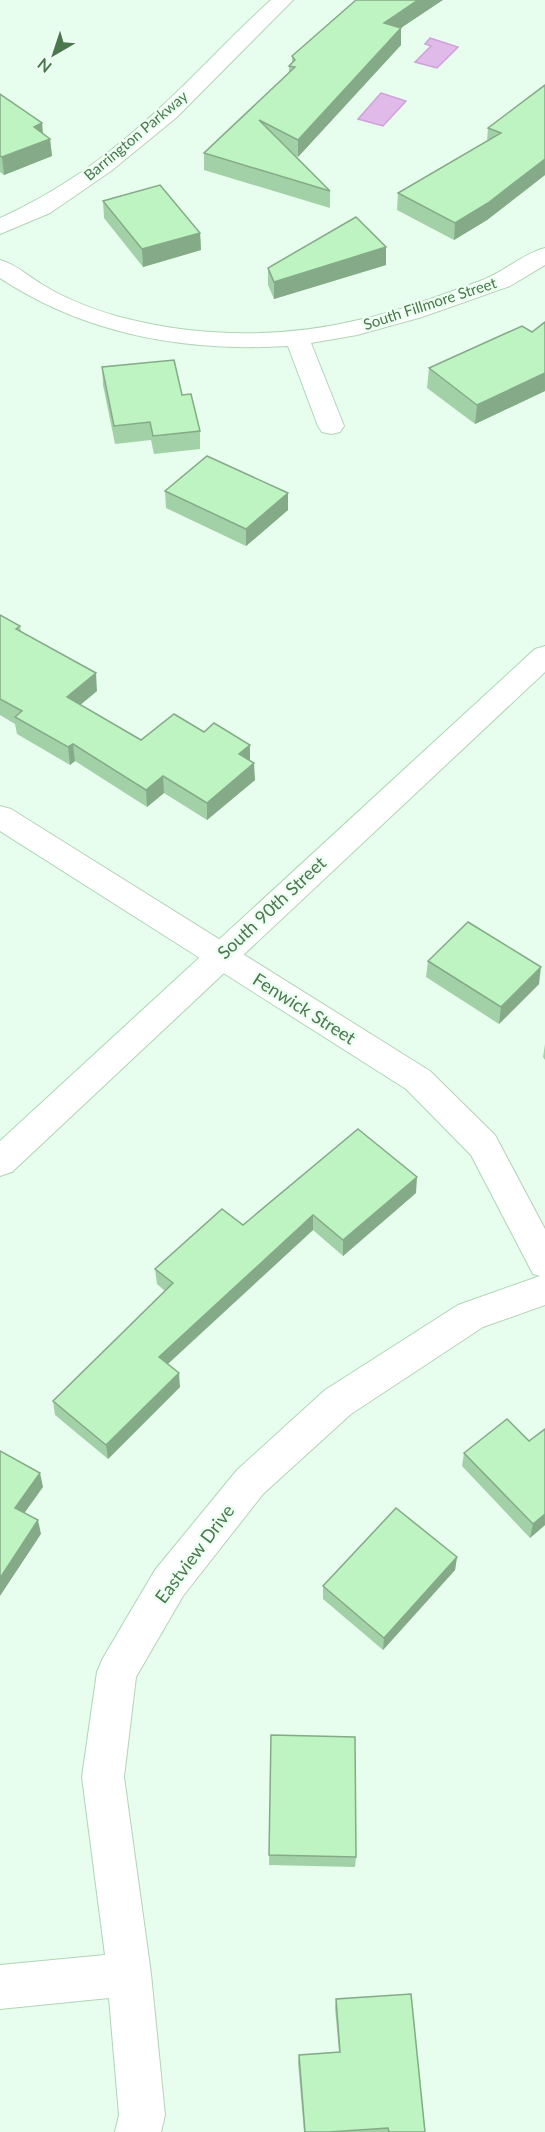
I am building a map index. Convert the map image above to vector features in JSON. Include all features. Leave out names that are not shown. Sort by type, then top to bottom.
[{"type":"street","name":"Barrington Parkway","points":[[0,228],[42,208],[103,166],[169,111],[283,0]]},
{"type":"street","name":"South Fillmore Street","points":[[0,267],[48,299],[79,313],[136,330],[221,340],[297,338],[342,331],[403,316],[504,280],[545,255]]},
{"type":"street","points":[[297,338],[331,426]]},
{"type":"street","name":"South 90th Street","points":[[0,1162],[545,656]]},
{"type":"street","name":"Fenwick Street","points":[[0,817],[219,957],[418,1080],[483,1145],[545,1263]]},
{"type":"street","name":"Eastview Drive","points":[[138,2132],[142,2115],[129,1974],[103,1776],[117,1672],[169,1583],[250,1482],[338,1402],[471,1316],[545,1290]]},
{"type":"street","points":[[0,1987],[129,1974]]},
{"type":"shaded area","points":[[430,38],[458,47],[437,68],[415,62],[431,46],[425,44]]},
{"type":"shaded area","points":[[381,93],[406,101],[383,126],[358,119]]},
{"type":"building","points":[[356,0],[418,0],[384,23],[401,28],[298,140],[259,120],[330,191],[204,153],[295,67],[289,66],[295,60],[292,56]]},
{"type":"building","points":[[545,85],[545,159],[488,203],[455,223],[398,193],[501,133],[488,128]]},
{"type":"building","points":[[0,94],[42,123],[34,127],[50,139],[0,156]]},
{"type":"building","points":[[160,185],[200,233],[142,249],[103,201]]},
{"type":"building","points":[[356,217],[386,247],[274,282],[268,268]]},
{"type":"building","points":[[545,322],[545,373],[477,405],[429,368],[522,326],[532,332]]},
{"type":"building","points":[[174,360],[182,395],[191,394],[200,431],[153,436],[150,422],[114,426],[102,367]]},
{"type":"building","points":[[207,456],[288,493],[246,529],[165,491]]},
{"type":"building","points":[[0,615],[20,626],[16,629],[96,673],[67,697],[141,740],[174,714],[204,732],[214,723],[250,745],[239,754],[254,763],[207,803],[163,776],[146,790],[73,744],[68,747],[15,717],[22,711],[0,699]]},
{"type":"building","points":[[468,922],[541,967],[501,1007],[428,961]]},
{"type":"building","points":[[358,1129],[417,1177],[343,1240],[313,1215],[159,1357],[179,1373],[106,1445],[53,1401],[173,1283],[155,1269],[222,1209],[243,1225]]},
{"type":"building","points":[[507,1419],[529,1441],[545,1429],[545,1514],[533,1524],[464,1453]]},
{"type":"building","points":[[0,1451],[40,1473],[15,1508],[38,1520],[0,1578]]},
{"type":"building","points":[[396,1508],[457,1557],[384,1638],[323,1586]]},
{"type":"building","points":[[271,1735],[355,1737],[356,1857],[269,1855]]},
{"type":"building","points":[[411,1994],[425,2132],[389,2132],[388,2128],[305,2132],[299,2055],[340,2052],[336,1999]]}]
